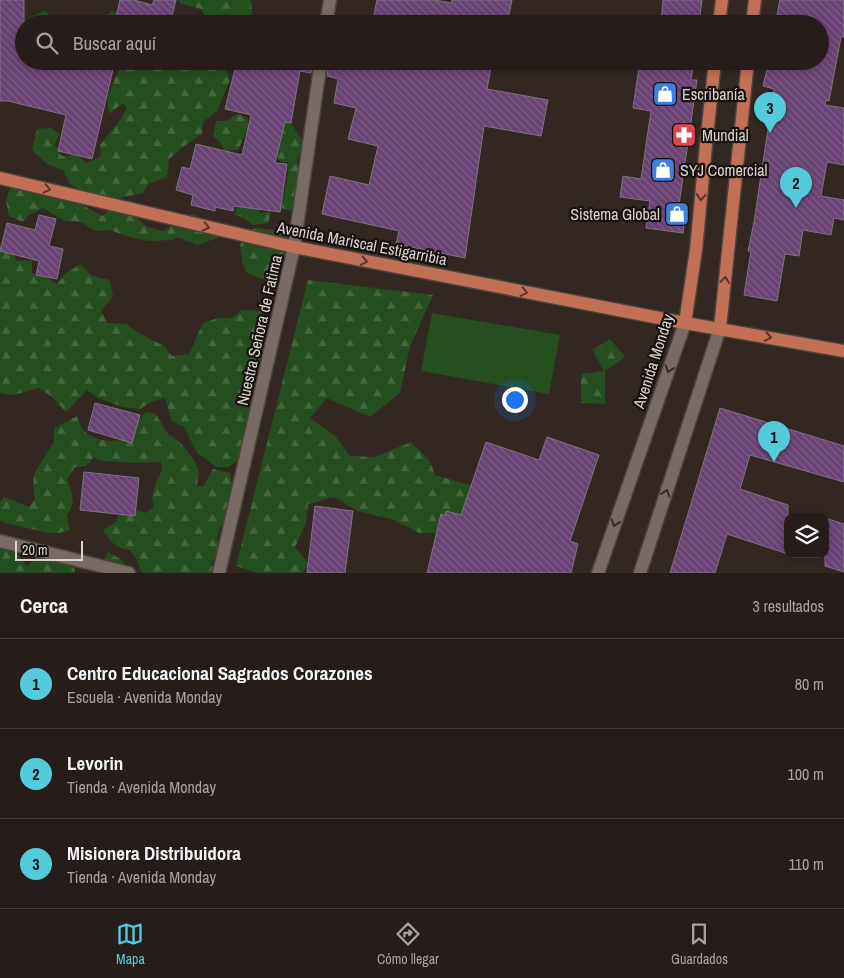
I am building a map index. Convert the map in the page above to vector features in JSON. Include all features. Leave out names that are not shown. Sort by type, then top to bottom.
[{"type":"main road","points":[[720,15],[722,0]]},
{"type":"main road","points":[[753,15],[755,0]]},
{"type":"main road","name":"Avenida Monday","points":[[685,323],[696,250],[714,70]]},
{"type":"main road","points":[[720,328],[747,70]]},
{"type":"main road","name":"Avenida Mariscal Estigarribia","points":[[0,178],[294,248],[685,323],[844,351]]},
{"type":"street","points":[[328,15],[330,0]]},
{"type":"street","name":"Nuestra Señora de Fatima","points":[[220,573],[294,248],[320,70]]},
{"type":"street","name":"Avenida Monday","points":[[598,573],[685,323]]},
{"type":"street","points":[[640,573],[720,328]]},
{"type":"street","points":[[0,541],[129,573]]},
{"type":"green space","points":[[179,0],[251,0],[252,13],[251,15],[205,15],[201,9],[179,3]]},
{"type":"green space","points":[[44,11],[50,15],[35,15]]},
{"type":"green space","points":[[111,11],[117,12],[119,15],[108,15]]},
{"type":"green space","points":[[119,70],[226,70],[230,80],[217,111],[203,122],[202,134],[169,159],[167,177],[148,184],[143,193],[119,198],[87,194],[70,184],[63,170],[47,164],[32,150],[37,129],[51,128],[59,134],[55,145],[62,156],[76,155],[87,163],[101,156],[100,145],[119,122],[127,108],[123,103],[109,114],[107,98]]},
{"type":"green space","points":[[283,112],[301,138],[303,147],[297,160],[299,178],[295,203],[291,211],[281,208],[287,181],[288,162],[281,162],[273,152]]},
{"type":"green space","points":[[238,114],[248,118],[248,128],[238,150],[225,151],[220,142],[213,136],[216,121],[226,121]]},
{"type":"green space","points":[[11,185],[72,198],[103,216],[112,207],[131,212],[147,227],[163,231],[195,214],[223,236],[197,245],[177,237],[172,240],[148,241],[110,230],[96,231],[81,222],[65,221],[43,208],[29,215],[23,222],[9,216],[6,201]]},
{"type":"green space","points":[[252,203],[261,213],[271,211],[268,223],[253,225],[242,217],[234,215],[238,206]]},
{"type":"green space","points":[[257,228],[285,233],[294,247],[290,266],[275,270],[268,281],[247,273],[243,265],[240,245],[248,230]]},
{"type":"green space","points":[[12,245],[16,261],[32,260],[32,273],[46,277],[57,284],[65,274],[80,264],[92,276],[110,280],[113,296],[101,311],[107,323],[126,324],[164,346],[172,356],[189,354],[203,323],[218,318],[232,318],[242,310],[262,311],[265,336],[270,354],[266,372],[251,383],[251,394],[254,401],[247,452],[229,467],[216,467],[196,451],[184,427],[172,421],[165,398],[151,402],[140,409],[123,407],[98,398],[87,390],[66,412],[51,396],[39,388],[13,395],[0,393],[0,246]]},
{"type":"green space","points":[[308,280],[433,295],[410,346],[400,393],[370,417],[327,398],[310,418],[335,436],[350,456],[375,457],[411,442],[430,461],[435,475],[520,496],[446,533],[419,533],[392,519],[358,511],[334,497],[308,504],[306,523],[295,547],[309,564],[302,573],[258,573],[236,566]]},
{"type":"green space","points":[[432,313],[560,335],[549,394],[421,371]]},
{"type":"green space","points":[[610,339],[625,357],[605,371],[605,404],[581,403],[581,374],[604,371],[592,350]]},
{"type":"green space","points":[[146,412],[155,413],[168,434],[180,442],[194,460],[199,472],[197,485],[203,487],[213,469],[230,473],[233,490],[227,517],[220,527],[217,540],[221,546],[211,564],[213,568],[211,573],[144,573],[141,571],[136,558],[130,550],[117,546],[103,530],[116,522],[119,514],[131,509],[146,513],[154,507],[152,497],[156,481],[162,471],[161,462],[101,461],[94,457],[86,466],[75,467],[67,479],[73,503],[67,516],[70,530],[49,533],[5,523],[0,520],[0,502],[4,497],[29,507],[35,499],[34,474],[54,442],[54,428],[77,416],[83,429],[93,437],[107,441],[122,440]]},
{"type":"green space","points":[[0,542],[19,555],[27,566],[42,553],[66,558],[75,570],[75,573],[0,573]]},
{"type":"green space","points":[[108,552],[122,560],[131,573],[101,573],[101,567]]},
{"type":"building","points":[[0,0],[24,0],[24,15],[15,15],[15,70],[113,70],[92,159],[58,151],[66,115],[8,101],[0,101]]},
{"type":"building","points":[[120,0],[134,0],[152,5],[154,0],[176,0],[172,15],[116,15]]},
{"type":"building","points":[[377,0],[435,0],[451,3],[452,0],[512,0],[509,15],[374,15]]},
{"type":"building","points":[[663,0],[702,0],[700,15],[662,15]]},
{"type":"building","points":[[780,0],[844,0],[844,37],[841,37],[829,101],[826,100],[825,105],[844,108],[844,165],[827,162],[821,196],[844,200],[844,220],[834,218],[831,235],[803,230],[799,256],[785,254],[777,301],[744,295],[751,251],[748,251],[774,89],[763,86],[767,70],[829,70],[829,15],[777,15]]},
{"type":"building","points":[[235,70],[312,70],[311,73],[300,71],[291,123],[285,122],[275,163],[287,164],[280,212],[234,206],[233,211],[215,207],[215,211],[191,205],[193,195],[176,190],[182,167],[190,169],[196,144],[242,155],[251,115],[225,109]]},
{"type":"building","points":[[328,70],[490,70],[487,89],[548,100],[541,136],[484,126],[465,258],[396,244],[399,231],[322,214],[330,176],[369,185],[378,146],[348,139],[356,108],[334,103],[338,79],[327,76]]},
{"type":"building","points":[[639,70],[693,70],[691,80],[697,80],[679,205],[686,206],[683,233],[646,228],[650,201],[620,197],[623,176],[641,179],[651,111],[633,108]]},
{"type":"building","points":[[39,215],[56,219],[49,246],[63,249],[57,279],[36,275],[39,261],[0,251],[7,223],[35,230]]},
{"type":"building","points":[[95,403],[140,415],[132,443],[88,430]]},
{"type":"building","points":[[720,408],[844,446],[844,482],[750,455],[740,489],[788,505],[788,513],[784,513],[784,553],[727,534],[715,573],[670,573]]},
{"type":"building","points":[[547,437],[599,455],[570,541],[578,544],[571,573],[427,573],[441,514],[445,516],[446,511],[461,515],[486,442],[539,460]]},
{"type":"building","points":[[84,472],[139,478],[135,516],[80,510]]},
{"type":"building","points":[[315,506],[353,511],[345,573],[307,573]]},
{"type":"building","points":[[829,519],[844,524],[844,572],[825,566],[825,558],[829,558]]},
{"type":"place","name":"Escribanía","points":[[665,94]]},
{"type":"place","name":"Misionera Distribuidora","points":[[770,133]]},
{"type":"place","name":"Mundial","points":[[684,135]]},
{"type":"place","name":"SYJ Comercial","points":[[663,170]]},
{"type":"place","name":"Levorin","points":[[796,208]]},
{"type":"place","name":"Sistema Global","points":[[677,214]]},
{"type":"place","name":"Centro Educacional Sagrados Corazones","points":[[774,462]]}]
